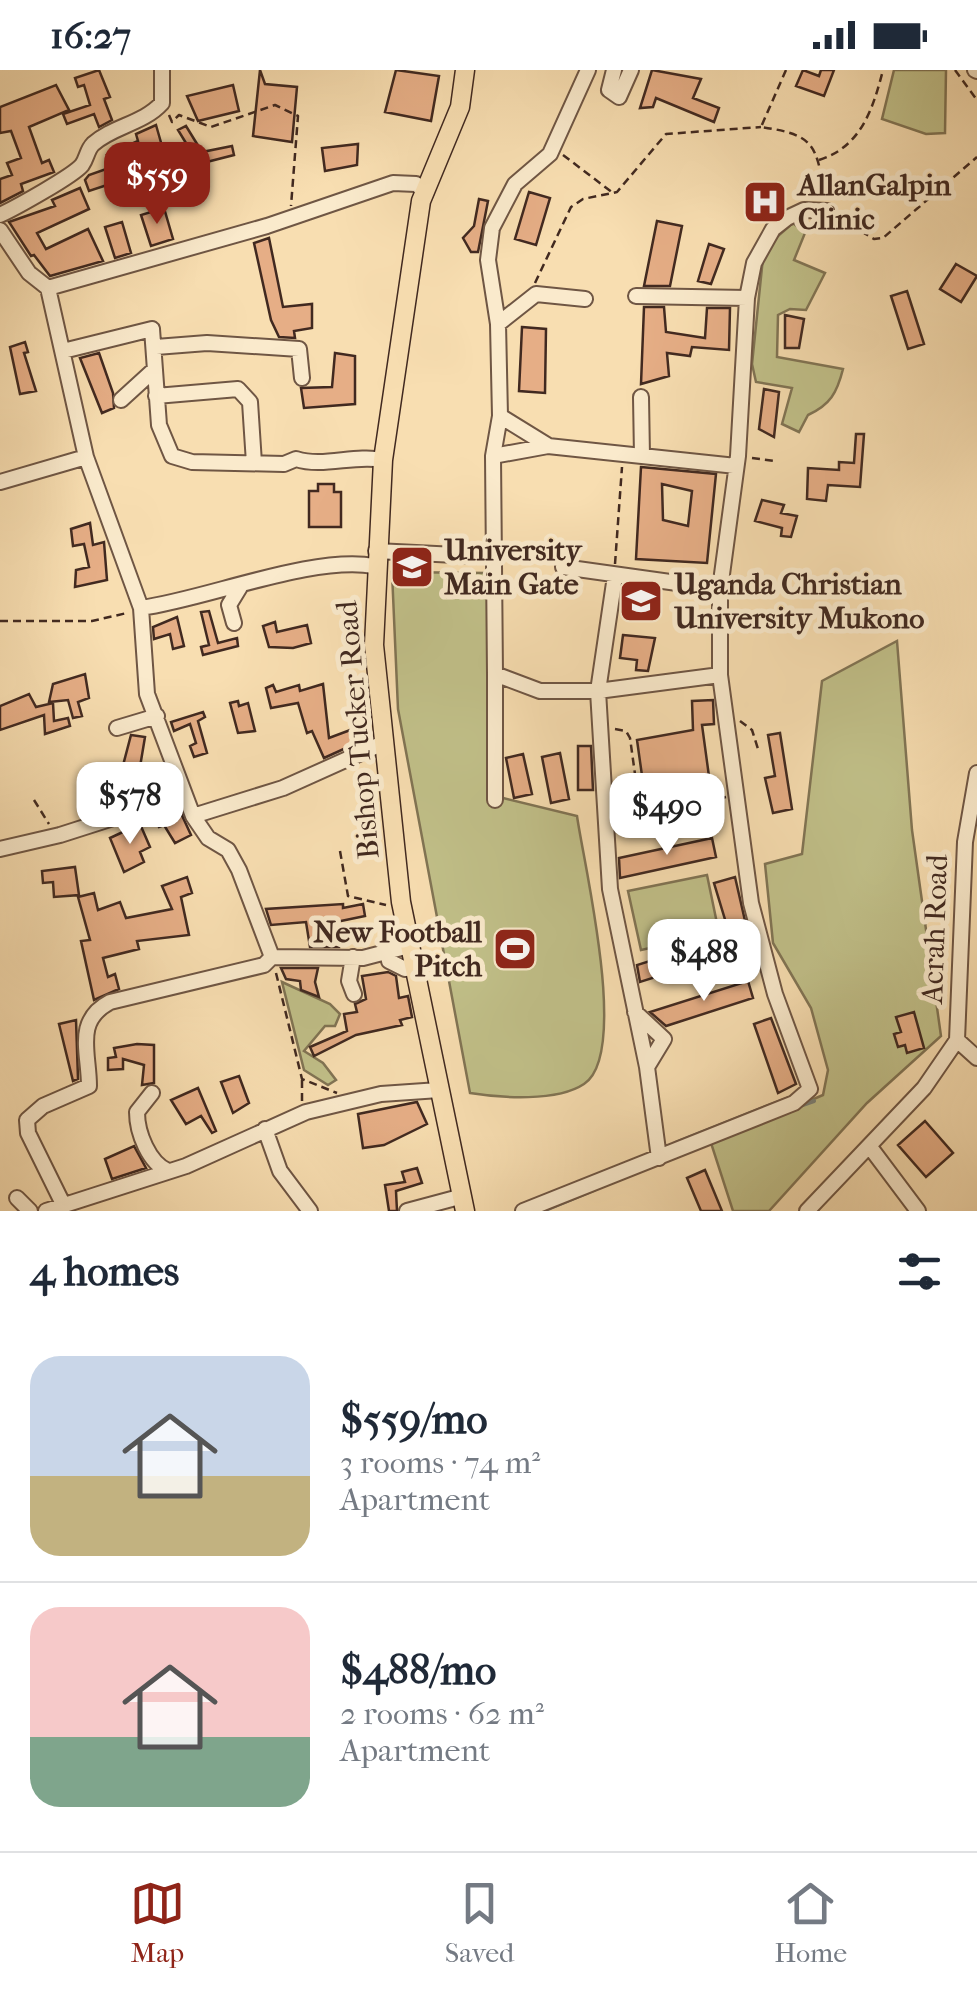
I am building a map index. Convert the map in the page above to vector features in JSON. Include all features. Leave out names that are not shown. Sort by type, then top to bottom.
[{"type":"main road","name":"Bishop Tucker Road","points":[[464,1204],[401,902],[374,645],[382,460],[426,192],[460,107],[465,70]]},
{"type":"street","points":[[0,215],[68,177],[83,164],[89,146],[154,112],[162,103],[162,70]]},
{"type":"street","points":[[495,800],[493,456],[500,416],[498,324],[488,260],[492,228],[515,184],[556,154],[588,70]]},
{"type":"street","points":[[614,70],[609,90],[620,96],[632,70]]},
{"type":"street","points":[[48,288],[292,217],[393,182],[416,184],[426,192]]},
{"type":"street","points":[[524,1211],[802,1100],[810,1089],[759,941],[720,674],[720,589],[737,461],[754,262],[773,229],[804,210],[827,212]]},
{"type":"street","points":[[0,230],[30,273],[48,288],[86,457],[141,608],[142,671],[192,816],[208,838],[228,850],[240,870],[272,957]]},
{"type":"street","points":[[498,324],[536,294],[585,299]]},
{"type":"street","points":[[636,296],[748,298]]},
{"type":"street","points":[[62,350],[152,330],[160,436],[172,456],[192,462],[366,457],[382,460]]},
{"type":"street","points":[[156,347],[206,343],[298,350],[302,378]]},
{"type":"street","points":[[122,400],[155,369]]},
{"type":"street","points":[[156,396],[238,389],[250,402],[254,463]]},
{"type":"street","points":[[642,397],[642,456]]},
{"type":"street","points":[[500,416],[548,446]]},
{"type":"street","points":[[493,456],[548,446],[737,461]]},
{"type":"street","points":[[0,482],[86,457]]},
{"type":"street","points":[[141,608],[375,559],[496,552]]},
{"type":"street","points":[[563,567],[720,589]]},
{"type":"street","points":[[614,576],[598,691],[610,889],[660,1158]]},
{"type":"street","points":[[234,623],[229,605],[240,587]]},
{"type":"street","points":[[494,674],[540,691],[598,691],[720,674]]},
{"type":"street","points":[[117,728],[157,716]]},
{"type":"street","points":[[192,816],[283,788],[382,744]]},
{"type":"street","name":"Acrah Road","points":[[807,1211],[924,1088],[957,1040],[965,842],[977,773]]},
{"type":"street","points":[[0,849],[60,835],[185,795]]},
{"type":"street","points":[[63,1204],[28,1133],[27,1120],[42,1106],[89,1086],[85,1045],[88,1020],[95,1010],[110,1002],[238,973],[264,965],[272,957],[353,957],[388,954],[409,946]]},
{"type":"street","points":[[388,954],[389,962],[406,969]]},
{"type":"street","points":[[353,957],[349,981],[354,994]]},
{"type":"street","points":[[635,1012],[664,1039],[646,1067]]},
{"type":"street","points":[[957,1040],[977,1058]]},
{"type":"street","points":[[46,1211],[168,1171],[306,1112],[349,1100],[438,1090]]},
{"type":"street","points":[[152,1093],[136,1112],[138,1128],[155,1165],[168,1171]]},
{"type":"street","points":[[265,1130],[280,1172],[310,1211]]},
{"type":"street","points":[[870,1147],[918,1211]]},
{"type":"street","points":[[18,1198],[30,1211]]},
{"type":"street","points":[[407,1211],[464,1204]]},
{"type":"path","points":[[761,127],[786,70]]},
{"type":"path","points":[[818,160],[836,154],[870,118],[882,70]]},
{"type":"path","points":[[955,70],[977,100]]},
{"type":"path","points":[[162,103],[172,122],[179,115],[211,127],[275,105],[298,116],[292,217]]},
{"type":"path","points":[[536,294],[535,278],[571,208],[584,199],[614,194],[666,134],[761,127],[798,132],[815,146],[827,212],[874,239],[883,238],[977,156]]},
{"type":"path","points":[[556,154],[614,194]]},
{"type":"path","points":[[614,576],[623,454]]},
{"type":"path","points":[[737,461],[775,461]]},
{"type":"path","points":[[0,621],[108,619],[141,608]]},
{"type":"path","points":[[725,714],[752,730],[758,749]]},
{"type":"path","points":[[601,728],[626,731],[639,803],[650,812],[736,792]]},
{"type":"path","points":[[34,800],[39,814],[60,835]]},
{"type":"path","points":[[340,851],[348,896],[394,906],[401,902]]},
{"type":"path","points":[[272,957],[302,1079],[302,1104],[306,1112]]},
{"type":"path","points":[[302,1079],[349,1100]]},
{"type":"shaded area","points":[[894,70],[946,70],[945,133],[926,134],[882,119]]},
{"type":"shaded area","points":[[793,223],[805,233],[794,260],[825,273],[806,310],[790,309],[778,315],[777,357],[843,369],[832,397],[808,415],[799,432],[782,424],[792,388],[756,382],[752,364],[764,248]]},
{"type":"shaded area","points":[[392,572],[487,573],[489,710],[503,798],[577,816],[604,999],[597,1066],[584,1084],[573,1090],[529,1097],[470,1093],[398,709]]},
{"type":"shaded area","points":[[897,641],[912,830],[941,1036],[867,1103],[769,1211],[733,1211],[711,1143],[823,1095],[828,1070],[811,1008],[773,943],[765,864],[802,854],[822,681]]},
{"type":"shaded area","points":[[707,875],[719,933],[641,950],[628,891]]},
{"type":"shaded area","points":[[282,982],[330,1004],[340,1014],[335,1026],[325,1026],[304,1051],[323,1063],[336,1080],[328,1085],[304,1070]]},
{"type":"building","points":[[99,70],[110,97],[104,99],[112,120],[99,127],[94,114],[67,124],[63,114],[90,105],[84,85],[78,87],[75,78]]},
{"type":"building","points":[[260,70],[265,84],[297,87],[292,142],[253,136]]},
{"type":"building","points":[[396,70],[439,76],[431,121],[385,112]]},
{"type":"building","points":[[652,70],[701,79],[693,98],[719,108],[714,122],[656,98],[653,107],[640,108]]},
{"type":"building","points":[[803,70],[819,76],[821,70],[834,70],[824,96],[796,86]]},
{"type":"building","points":[[56,85],[69,110],[29,127],[42,163],[49,160],[54,172],[21,184],[23,191],[0,203],[0,179],[12,175],[7,163],[21,158],[11,131],[0,133],[0,107]]},
{"type":"building","points":[[233,85],[239,111],[198,121],[187,96]]},
{"type":"building","points":[[156,125],[162,146],[176,165],[169,168],[178,189],[153,194],[145,177],[112,192],[107,185],[89,191],[85,180],[89,175],[112,167],[107,155],[138,141],[136,134]]},
{"type":"building","points":[[186,126],[202,152],[232,146],[234,155],[191,166],[184,150],[189,148],[178,130]]},
{"type":"building","points":[[358,144],[357,165],[325,171],[322,148]]},
{"type":"building","points":[[80,188],[89,209],[37,233],[46,249],[88,229],[103,261],[50,276],[31,256],[9,222],[55,206],[52,200]]},
{"type":"building","points":[[529,192],[550,198],[536,245],[515,239]]},
{"type":"building","points":[[479,199],[488,201],[478,252],[471,252],[463,238],[474,226]]},
{"type":"building","points":[[164,208],[173,239],[151,246],[141,215]]},
{"type":"building","points":[[657,221],[682,226],[670,286],[644,286]]},
{"type":"building","points":[[122,222],[131,253],[115,258],[105,227]]},
{"type":"building","points":[[269,238],[283,307],[312,304],[312,328],[294,331],[295,338],[279,337],[271,320],[254,243]]},
{"type":"building","points":[[709,244],[724,249],[711,284],[698,281]]},
{"type":"building","points":[[956,264],[977,276],[961,302],[940,289]]},
{"type":"building","points":[[907,291],[924,344],[908,349],[891,296]]},
{"type":"building","points":[[644,307],[664,307],[666,332],[705,338],[707,308],[730,308],[729,350],[692,347],[690,356],[667,353],[669,376],[641,384]]},
{"type":"building","points":[[785,315],[804,319],[799,348],[785,348]]},
{"type":"building","points":[[522,327],[546,329],[545,393],[519,391]]},
{"type":"building","points":[[25,342],[28,352],[24,353],[36,391],[20,394],[10,347]]},
{"type":"building","points":[[99,353],[114,408],[102,413],[80,358]]},
{"type":"building","points":[[335,353],[355,356],[355,404],[304,408],[301,388],[332,387]]},
{"type":"building","points":[[764,389],[779,392],[774,437],[759,429]]},
{"type":"building","points":[[856,434],[864,434],[860,487],[828,485],[826,501],[807,499],[808,468],[839,470],[839,462],[854,463]]},
{"type":"building","points":[[641,467],[716,474],[707,563],[636,559]],"holes":[[[662,484],[692,491],[688,526],[663,520]]]},
{"type":"building","points":[[318,484],[334,484],[334,492],[341,492],[341,527],[309,527],[309,491],[318,491]]},
{"type":"building","points":[[762,500],[784,505],[781,513],[797,516],[791,537],[781,536],[782,528],[755,521]]},
{"type":"building","points":[[90,523],[93,545],[104,542],[107,580],[75,587],[76,570],[89,567],[84,544],[73,546],[71,529]]},
{"type":"building","points":[[209,611],[218,643],[237,638],[238,646],[203,655],[201,647],[209,645],[201,612]]},
{"type":"building","points":[[177,617],[184,646],[173,649],[170,634],[154,639],[153,627]]},
{"type":"building","points":[[275,622],[277,632],[307,625],[311,643],[293,648],[269,647],[263,626]]},
{"type":"building","points":[[623,635],[655,638],[648,671],[636,670],[637,660],[620,658]]},
{"type":"building","points":[[85,674],[89,698],[78,702],[82,716],[73,718],[68,700],[49,702],[53,684]]},
{"type":"building","points":[[323,684],[329,738],[353,729],[357,743],[324,758],[312,731],[307,733],[298,703],[271,708],[266,688],[273,685],[276,692],[299,685],[300,691]]},
{"type":"building","points":[[29,694],[36,707],[53,703],[54,721],[68,718],[70,726],[45,734],[44,715],[0,730],[0,706]]},
{"type":"building","points":[[713,700],[714,724],[702,725],[711,791],[646,804],[637,740],[693,730],[692,701]]},
{"type":"building","points":[[238,701],[239,706],[248,703],[255,731],[238,733],[230,703]]},
{"type":"building","points":[[203,712],[205,717],[198,721],[207,753],[194,757],[190,746],[196,743],[190,724],[174,731],[171,722]]},
{"type":"building","points":[[780,733],[792,809],[773,813],[765,778],[775,776],[768,735]]},
{"type":"building","points":[[131,735],[145,737],[140,767],[156,770],[150,790],[143,786],[142,792],[130,768],[121,773]]},
{"type":"building","points":[[578,746],[591,746],[593,790],[578,790]]},
{"type":"building","points":[[560,753],[569,799],[551,803],[542,757]]},
{"type":"building","points":[[523,754],[532,794],[514,798],[506,758]]},
{"type":"building","points":[[179,809],[191,835],[175,843],[164,825],[159,827],[155,820]]},
{"type":"building","points":[[140,824],[150,847],[140,852],[144,862],[124,872],[110,838]]},
{"type":"building","points":[[712,838],[716,857],[620,878],[619,858]]},
{"type":"building","points":[[75,867],[79,895],[54,897],[53,882],[43,883],[42,871]]},
{"type":"building","points":[[187,877],[192,893],[181,897],[189,935],[137,941],[139,949],[103,958],[108,977],[115,974],[119,989],[94,1000],[81,941],[90,940],[78,897],[94,893],[98,910],[120,902],[126,918],[172,909],[162,886]]},
{"type":"building","points":[[735,877],[751,947],[640,982],[637,965],[730,936],[714,883]]},
{"type":"building","points":[[343,904],[343,908],[363,904],[365,916],[336,922],[339,947],[310,947],[306,922],[271,925],[266,909]]},
{"type":"building","points":[[281,968],[318,968],[315,982],[319,997],[301,990],[300,981],[286,979]]},
{"type":"building","points":[[388,972],[396,976],[399,998],[408,996],[412,1017],[400,1020],[402,1025],[356,1035],[314,1056],[310,1047],[347,1031],[344,1014],[357,1012],[355,1004],[366,999],[362,976]]},
{"type":"building","points":[[748,981],[753,998],[666,1026],[650,1012]]},
{"type":"building","points":[[914,1012],[924,1048],[907,1053],[905,1045],[898,1047],[894,1034],[901,1032],[896,1017]]},
{"type":"building","points":[[771,1018],[796,1084],[778,1093],[754,1024]]},
{"type":"building","points":[[76,1020],[78,1079],[73,1081],[59,1024]]},
{"type":"building","points":[[154,1045],[154,1083],[142,1085],[144,1065],[123,1059],[123,1069],[108,1070],[108,1058],[116,1057],[114,1048]]},
{"type":"building","points":[[239,1076],[249,1103],[233,1113],[221,1082]]},
{"type":"building","points":[[198,1088],[216,1131],[212,1133],[201,1116],[186,1124],[171,1100]]},
{"type":"building","points":[[417,1102],[427,1124],[384,1145],[363,1148],[358,1114]]},
{"type":"building","points":[[925,1121],[953,1153],[926,1177],[898,1145]]},
{"type":"building","points":[[134,1146],[146,1168],[112,1179],[105,1159]]},
{"type":"building","points":[[417,1168],[422,1183],[396,1191],[397,1211],[389,1211],[385,1185],[405,1182],[402,1172]]},
{"type":"building","points":[[705,1170],[722,1211],[701,1211],[687,1178]]},
{"type":"waterway","points":[[675,1143],[796,1095]]},
{"type":"waterway","points":[[797,1107],[814,1101]]},
{"type":"waterway","points":[[543,1211],[594,1190]]},
{"type":"place","name":"AllanGalpin Clinic","points":[[765,202]]},
{"type":"place","name":"University Main Gate","points":[[412,567]]},
{"type":"place","name":"Uganda Christian University Mukono","points":[[641,601]]},
{"type":"place","name":"New Football Pitch","points":[[515,949]]}]
